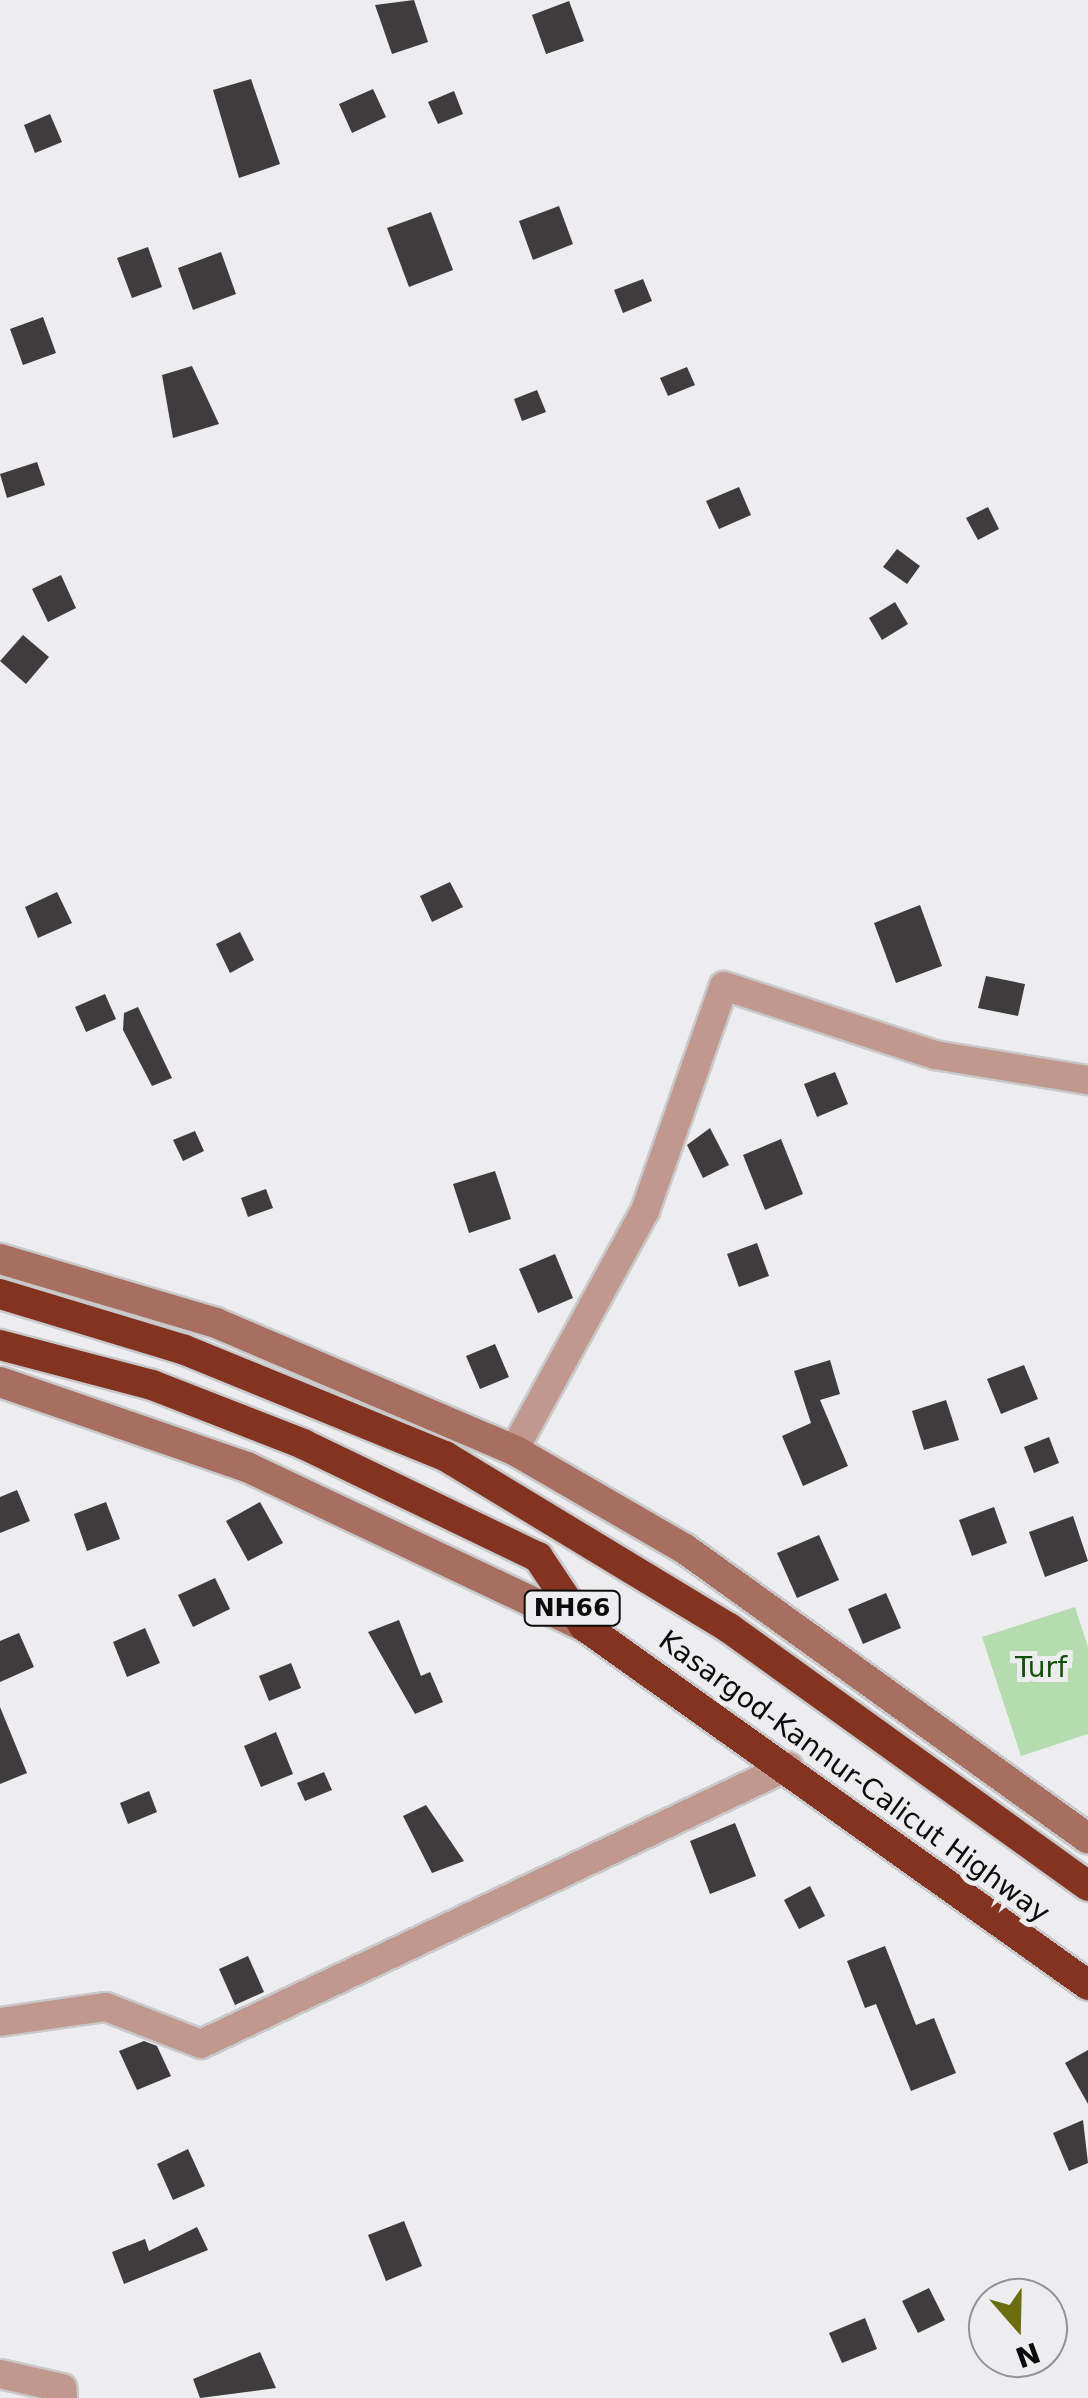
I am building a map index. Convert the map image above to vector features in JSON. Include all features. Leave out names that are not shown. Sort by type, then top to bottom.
[{"type":"highway","name":"Kasargod-Kannur-Calicut Highway","points":[[0,1294],[185,1350],[445,1456],[729,1628],[1088,1886]]},
{"type":"highway","name":"Kasargod-Kannur-Calicut Highway","points":[[0,1345],[152,1386],[476,1524],[538,1557],[584,1626],[789,1766],[1088,1985]]},
{"type":"street","points":[[514,1450],[646,1211],[724,986],[935,1056],[1088,1080]]},
{"type":"street","points":[[0,1258],[216,1323],[514,1450],[685,1549],[1088,1839]]},
{"type":"street","points":[[0,1382],[247,1466],[584,1626]]},
{"type":"street","points":[[0,2022],[106,2007],[201,2044],[789,1766]]},
{"type":"street","points":[[0,2374],[62,2388],[63,2398]]},
{"type":"green space","name":"Turf","points":[[1075,1607],[1088,1647],[1088,1734],[1021,1756],[982,1637]]},
{"type":"building","points":[[414,0],[428,42],[392,54],[375,5]]},
{"type":"building","points":[[569,1],[584,41],[546,54],[532,15]]},
{"type":"building","points":[[251,79],[280,164],[239,178],[213,90]]},
{"type":"building","points":[[373,89],[386,117],[352,133],[339,104]]},
{"type":"building","points":[[454,91],[463,114],[438,124],[428,102]]},
{"type":"building","points":[[50,114],[62,142],[35,153],[24,125]]},
{"type":"building","points":[[559,206],[573,244],[533,260],[519,221]]},
{"type":"building","points":[[431,212],[453,270],[409,287],[387,228]]},
{"type":"building","points":[[148,247],[162,287],[132,298],[117,258]]},
{"type":"building","points":[[221,252],[236,294],[193,310],[178,268]]},
{"type":"building","points":[[643,279],[652,301],[623,313],[614,290]]},
{"type":"building","points":[[43,317],[56,353],[23,365],[10,329]]},
{"type":"building","points":[[192,366],[219,424],[173,438],[162,375]]},
{"type":"building","points":[[687,367],[695,385],[668,396],[660,378]]},
{"type":"building","points":[[537,390],[546,412],[522,421],[514,399]]},
{"type":"building","points":[[37,462],[45,485],[7,498],[0,474]]},
{"type":"building","points":[[739,487],[751,515],[719,529],[706,501]]},
{"type":"building","points":[[988,507],[999,529],[978,540],[966,518]]},
{"type":"building","points":[[897,549],[920,566],[907,584],[883,567]]},
{"type":"building","points":[[61,575],[76,608],[48,622],[32,589]]},
{"type":"building","points":[[895,602],[908,624],[882,640],[869,618]]},
{"type":"building","points":[[23,635],[49,657],[26,684],[0,661]]},
{"type":"building","points":[[450,882],[463,907],[432,922],[420,896]]},
{"type":"building","points":[[57,892],[72,923],[38,938],[25,907]]},
{"type":"building","points":[[920,905],[942,966],[896,983],[874,923]]},
{"type":"building","points":[[240,932],[254,960],[230,973],[216,944]]},
{"type":"building","points":[[986,976],[1025,984],[1018,1016],[978,1008]]},
{"type":"building","points":[[105,994],[116,1019],[86,1032],[75,1007]]},
{"type":"building","points":[[138,1007],[172,1078],[152,1086],[123,1030],[124,1013]]},
{"type":"building","points":[[835,1072],[848,1104],[817,1117],[804,1084]]},
{"type":"building","points":[[710,1128],[729,1165],[703,1178],[687,1145]]},
{"type":"building","points":[[195,1131],[204,1151],[183,1161],[173,1140]]},
{"type":"building","points":[[781,1139],[803,1194],[765,1210],[743,1155]]},
{"type":"building","points":[[495,1171],[511,1219],[469,1233],[453,1184]]},
{"type":"building","points":[[266,1189],[273,1208],[248,1217],[241,1198]]},
{"type":"building","points":[[757,1243],[769,1276],[739,1287],[727,1254]]},
{"type":"building","points":[[555,1254],[573,1298],[538,1313],[519,1269]]},
{"type":"building","points":[[495,1344],[509,1377],[480,1389],[466,1356]]},
{"type":"building","points":[[830,1360],[840,1394],[820,1400],[848,1466],[803,1486],[782,1436],[811,1423],[794,1371]]},
{"type":"building","points":[[1024,1365],[1038,1399],[1001,1414],[987,1379]]},
{"type":"building","points":[[946,1400],[959,1440],[924,1450],[912,1411]]},
{"type":"building","points":[[1049,1437],[1059,1463],[1034,1473],[1024,1447]]},
{"type":"building","points":[[17,1490],[30,1521],[0,1533],[0,1497]]},
{"type":"building","points":[[106,1502],[120,1539],[87,1551],[74,1514]]},
{"type":"building","points":[[260,1502],[283,1543],[248,1561],[226,1521]]},
{"type":"building","points":[[994,1507],[1007,1543],[972,1556],[959,1520]]},
{"type":"building","points":[[1073,1516],[1088,1561],[1045,1577],[1029,1532]]},
{"type":"building","points":[[819,1535],[839,1580],[797,1598],[777,1553]]},
{"type":"building","points":[[215,1578],[230,1609],[193,1627],[178,1595]]},
{"type":"building","points":[[886,1593],[901,1628],[863,1644],[848,1609]]},
{"type":"building","points":[[399,1620],[421,1676],[430,1672],[443,1702],[415,1714],[368,1632]]},
{"type":"building","points":[[145,1628],[160,1663],[127,1677],[113,1642]]},
{"type":"building","points":[[19,1633],[34,1667],[0,1682],[0,1641]]},
{"type":"building","points":[[291,1663],[301,1688],[269,1701],[259,1676]]},
{"type":"building","points":[[0,1707],[27,1773],[0,1784]]},
{"type":"building","points":[[276,1732],[293,1774],[261,1787],[244,1746]]},
{"type":"building","points":[[324,1772],[332,1790],[305,1801],[297,1783]]},
{"type":"building","points":[[149,1791],[157,1812],[128,1824],[120,1803]]},
{"type":"building","points":[[426,1805],[464,1861],[432,1873],[403,1816]]},
{"type":"building","points":[[735,1823],[756,1876],[710,1894],[690,1841]]},
{"type":"building","points":[[810,1886],[825,1916],[799,1929],[784,1900]]},
{"type":"building","points":[[885,1946],[916,2025],[934,2018],[956,2073],[911,2091],[876,2004],[865,2008],[847,1961]]},
{"type":"building","points":[[248,1956],[264,1992],[235,2005],[219,1969]]},
{"type":"building","points":[[144,2041],[157,2046],[171,2076],[137,2090],[119,2051]]},
{"type":"building","points":[[1088,2050],[1088,2104],[1065,2063]]},
{"type":"building","points":[[1083,2120],[1088,2163],[1069,2171],[1053,2133]]},
{"type":"building","points":[[188,2149],[205,2186],[173,2200],[157,2164]]},
{"type":"building","points":[[404,2221],[422,2266],[386,2281],[368,2235]]},
{"type":"building","points":[[197,2227],[208,2250],[124,2284],[112,2252],[145,2239],[149,2251]]},
{"type":"building","points":[[929,2288],[945,2320],[918,2333],[902,2301]]},
{"type":"building","points":[[865,2318],[877,2349],[842,2363],[829,2333]]},
{"type":"building","points":[[260,2352],[276,2388],[200,2398],[193,2379]]}]
